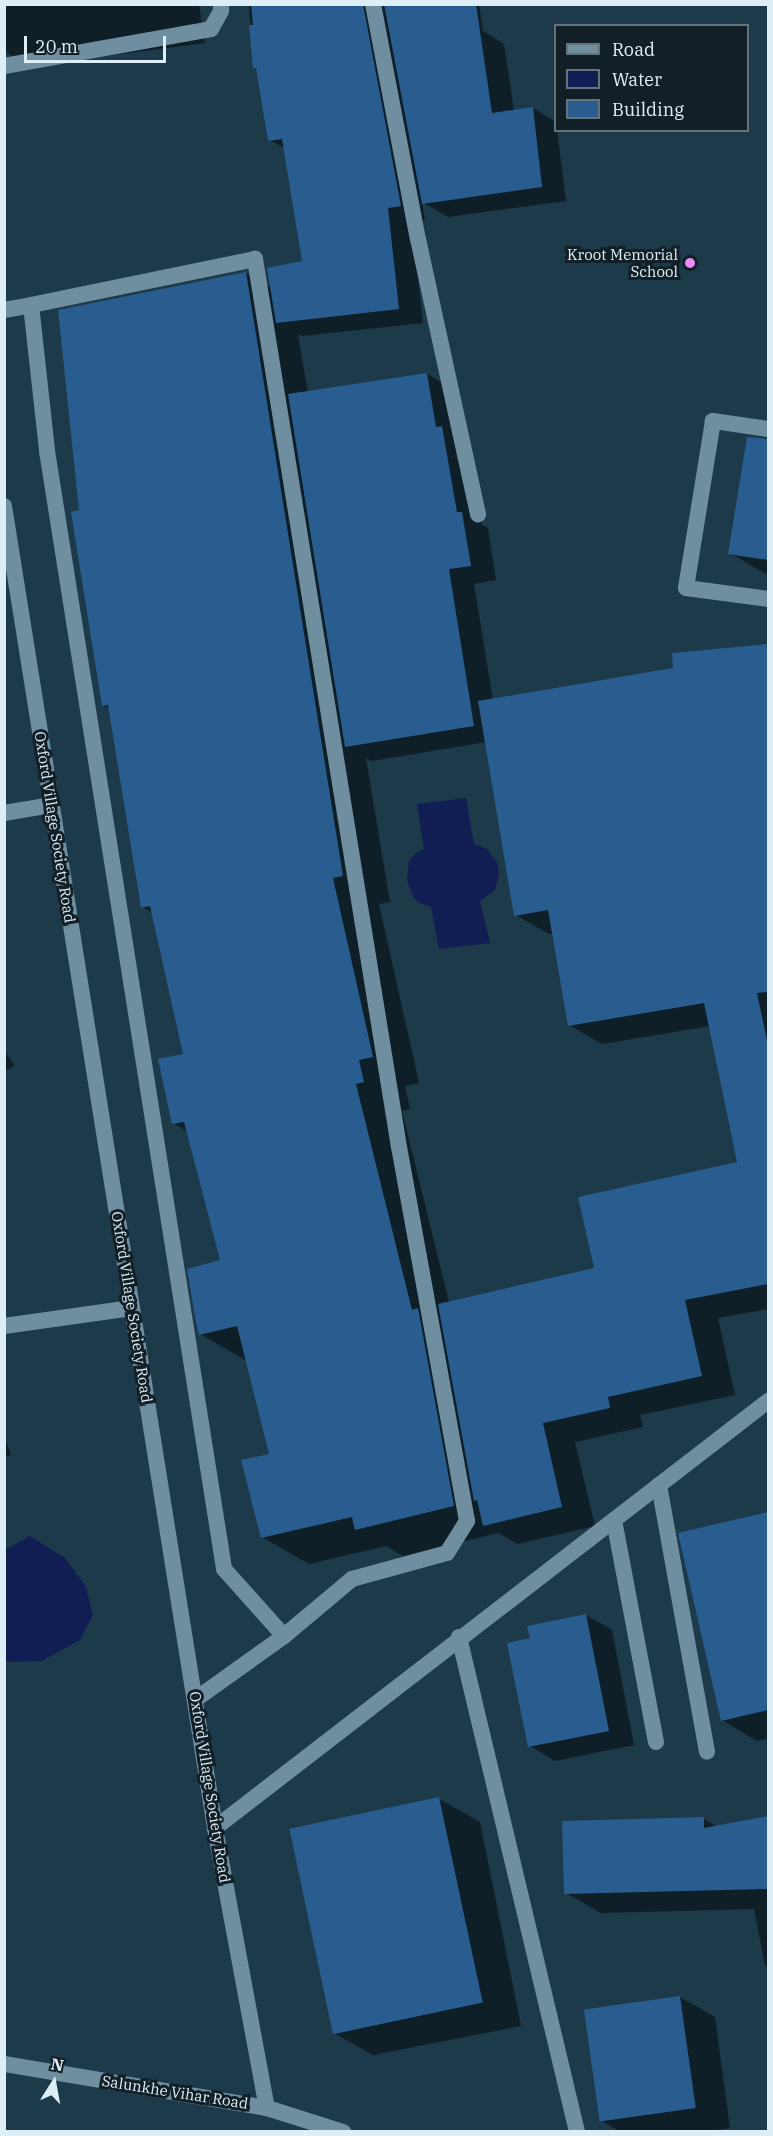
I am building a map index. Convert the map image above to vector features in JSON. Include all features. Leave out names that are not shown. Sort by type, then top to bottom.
[{"type":"street","points":[[4,66],[211,29],[221,4]]},
{"type":"street","points":[[373,4],[418,239],[478,515]]},
{"type":"street","points":[[4,310],[255,258],[399,1147],[467,1521],[447,1553],[352,1579],[284,1636],[196,1699]]},
{"type":"street","points":[[31,304],[47,451],[224,1569],[284,1636]]},
{"type":"street","points":[[768,429],[713,421],[686,588],[768,599]]},
{"type":"street","name":"Oxford Village Society Road","points":[[4,506],[215,1828],[267,2108]]},
{"type":"street","points":[[4,813],[52,805]]},
{"type":"street","points":[[4,1326],[132,1308]]},
{"type":"street","points":[[215,1828],[459,1637],[768,1401]]},
{"type":"street","points":[[659,1485],[707,1752]]},
{"type":"street","points":[[614,1520],[656,1742]]},
{"type":"street","points":[[459,1637],[577,2132]]},
{"type":"street","name":"Salunkhe Vihar Road","points":[[4,2064],[267,2108],[343,2132]]},
{"type":"water","points":[[466,798],[474,844],[487,849],[498,864],[499,874],[495,890],[480,901],[490,943],[439,949],[431,907],[418,902],[413,897],[407,880],[409,861],[418,851],[424,849],[417,804]]},
{"type":"water","points":[[30,1536],[65,1558],[86,1587],[93,1615],[80,1640],[42,1661],[5,1662],[5,1550]]},
{"type":"building","points":[[251,4],[363,4],[401,206],[388,208],[399,309],[276,323],[267,268],[302,261],[282,139],[268,141],[256,68],[253,68],[249,25],[253,25]]},
{"type":"building","points":[[384,4],[476,4],[492,113],[533,107],[542,187],[422,204]]},
{"type":"building","points":[[246,272],[343,876],[333,878],[373,1057],[359,1060],[364,1082],[356,1084],[412,1310],[418,1308],[454,1506],[355,1530],[352,1517],[261,1538],[241,1460],[269,1454],[237,1326],[199,1335],[187,1269],[220,1260],[184,1122],[172,1124],[158,1059],[183,1054],[150,906],[141,908],[108,705],[102,706],[71,512],[79,510],[58,310]]},
{"type":"building","points":[[427,373],[436,427],[442,426],[457,512],[462,512],[471,566],[449,569],[474,726],[345,747],[288,394]]},
{"type":"building","points":[[747,437],[768,439],[768,560],[728,554]]},
{"type":"building","points":[[768,644],[768,992],[757,993],[768,1045],[768,1284],[685,1300],[702,1376],[608,1397],[610,1408],[543,1423],[562,1507],[483,1526],[477,1500],[474,1501],[438,1304],[594,1268],[578,1197],[737,1162],[704,1003],[568,1026],[548,910],[514,916],[478,701],[673,668],[672,653]]},
{"type":"building","points":[[768,1512],[768,1710],[721,1721],[678,1533]]},
{"type":"building","points":[[586,1614],[609,1731],[528,1747],[507,1643],[530,1638],[527,1626]]},
{"type":"building","points":[[439,1797],[483,2002],[333,2034],[289,1829]]},
{"type":"building","points":[[768,1816],[768,1889],[564,1894],[562,1821],[704,1817],[704,1828]]},
{"type":"building","points":[[680,1996],[696,2108],[600,2121],[584,2009]]},
{"type":"place","name":"Kroot Memorial School","points":[[690,263]]}]
